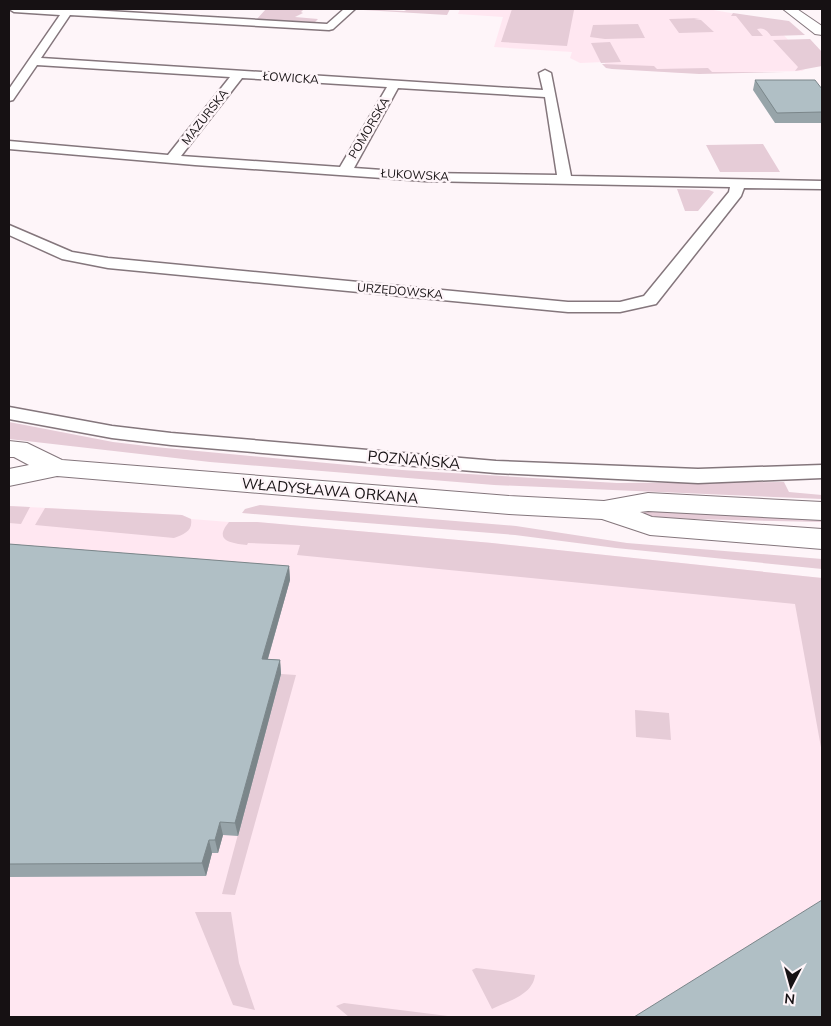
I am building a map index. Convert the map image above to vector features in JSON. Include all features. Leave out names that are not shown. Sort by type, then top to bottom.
[{"type":"street","points":[[14,9],[68,10],[330,27],[350,9]]},
{"type":"street","points":[[789,9],[821,32]]},
{"type":"street","points":[[800,9],[821,32]]},
{"type":"street","points":[[9,97],[68,10]]},
{"type":"street","name":"ŁOWICKA","points":[[33,61],[550,94]]},
{"type":"street","points":[[545,73],[565,180]]},
{"type":"street","name":"MAZURSKA","points":[[172,159],[238,75]]},
{"type":"street","name":"POMORSKA","points":[[345,171],[394,85]]},
{"type":"street","name":"ŁUKOWSKA","points":[[9,144],[172,159],[425,176],[822,185]]},
{"type":"street","name":"URZĘDOWSKA","points":[[9,229],[68,256],[108,263],[568,306],[617,308],[636,306],[650,300],[736,193],[737,183]]},
{"type":"street","name":"POZNAŃSKA","points":[[9,413],[112,432],[171,439],[496,467],[659,475],[822,472]]},
{"type":"street","name":"WŁADYSŁAWA ORKANA","points":[[9,448],[18,449],[57,468]]},
{"type":"street","name":"WŁADYSŁAWA ORKANA","points":[[9,478],[57,468],[509,505],[604,510],[648,502],[822,510]]},
{"type":"street","name":"WŁADYSŁAWA ORKANA","points":[[604,510],[650,526],[822,540]]},
{"type":"shaded area","points":[[266,9],[304,9],[301,12],[303,13],[295,17],[318,19],[315,22],[256,20]]},
{"type":"shaded area","points":[[364,9],[404,11],[409,9],[450,9],[447,15]]},
{"type":"shaded area","points":[[460,9],[708,9],[770,20],[811,65],[802,71],[685,73],[608,68],[604,62],[580,63],[570,58],[572,52],[494,47],[503,17],[458,14]]},
{"type":"shaded area","points":[[512,9],[574,10],[567,46],[501,42]]},
{"type":"shaded area","points":[[733,13],[789,21],[805,35],[771,36],[765,30],[757,29],[763,36],[752,36],[736,16],[731,16]]},
{"type":"shaded area","points":[[700,18],[694,19],[701,20],[714,32],[679,33],[669,19]]},
{"type":"shaded area","points":[[638,24],[645,38],[605,39],[590,37],[593,25]]},
{"type":"shaded area","points":[[810,39],[822,52],[822,66],[795,71],[798,67],[773,40]]},
{"type":"shaded area","points":[[610,42],[621,62],[601,63],[591,43]]},
{"type":"shaded area","points":[[602,64],[654,66],[657,69],[708,68],[712,72],[785,72],[699,74],[612,69],[606,68]]},
{"type":"shaded area","points":[[763,144],[780,172],[720,172],[706,145]]},
{"type":"shaded area","points":[[677,189],[709,190],[714,192],[698,211],[685,211]]},
{"type":"shaded area","points":[[9,422],[113,442],[402,470],[617,483],[784,482],[789,492],[822,495],[822,499],[494,485],[210,462],[9,439]]},
{"type":"shaded area","points":[[260,505],[516,526],[627,543],[822,559],[822,569],[616,548],[515,535],[242,513],[245,509]]},
{"type":"shaded area","points":[[9,506],[182,515],[191,519],[257,522],[492,543],[822,578],[822,1017],[9,1017]]},
{"type":"shaded area","points":[[9,506],[30,507],[21,524],[9,523]]},
{"type":"shaded area","points":[[45,508],[182,515],[191,519],[191,526],[187,532],[174,538],[35,525]]},
{"type":"shaded area","points":[[642,511],[822,518],[822,522],[690,519],[645,516],[641,514]]},
{"type":"shaded area","points":[[229,522],[257,522],[492,543],[822,578],[822,753],[795,604],[297,555],[300,545],[248,543],[247,545],[230,542],[223,537]]},
{"type":"shaded area","points":[[281,674],[296,675],[235,895],[222,894]]},
{"type":"shaded area","points":[[635,710],[669,713],[671,740],[636,737]]},
{"type":"shaded area","points":[[195,912],[231,912],[239,963],[255,1010],[233,1005]]},
{"type":"shaded area","points":[[476,968],[535,975],[530,988],[525,992],[492,1009],[472,970]]},
{"type":"shaded area","points":[[344,1003],[456,1017],[349,1017],[336,1006]]},
{"type":"building","points":[[755,80],[815,80],[822,89],[822,112],[777,113]]},
{"type":"building","points":[[9,544],[289,566],[262,659],[280,660],[235,823],[220,822],[215,840],[209,840],[202,863],[9,864]]},
{"type":"building","points":[[822,900],[822,1017],[634,1017]]}]
